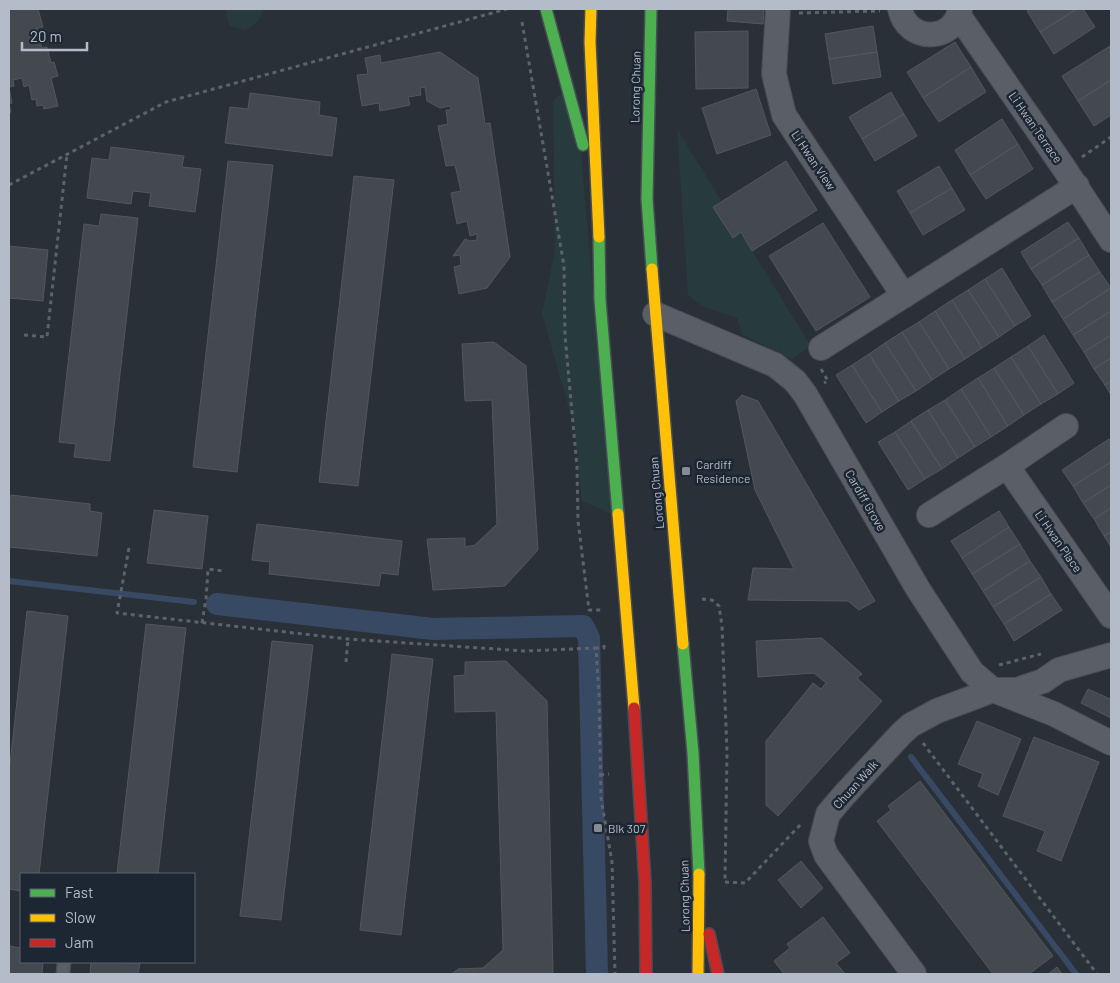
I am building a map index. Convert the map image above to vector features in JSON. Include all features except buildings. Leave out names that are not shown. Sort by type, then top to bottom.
[{"type":"main road","points":[[546,9],[596,192]]},
{"type":"main road","points":[[591,9],[590,42],[600,300],[639,772],[645,882],[646,974]]},
{"type":"main road","name":"Lorong Chuan","points":[[651,9],[647,199],[676,575],[693,753],[699,884],[698,974]]},
{"type":"main road","points":[[699,884],[718,974]]},
{"type":"street","name":"Li Hwan Terrace","points":[[900,10],[910,27],[915,31],[928,35],[940,33],[951,27],[959,12],[1071,177],[1111,240]]},
{"type":"street","name":"Li Hwan View","points":[[778,11],[774,74],[784,115],[904,296]]},
{"type":"street","points":[[821,348],[904,296],[1071,177]]},
{"type":"street","name":"Cardiff Grove","points":[[655,314],[760,357],[780,368],[795,381],[805,394],[918,589],[972,672],[993,690],[1054,714],[1111,743]]},
{"type":"street","points":[[929,515],[1066,426]]},
{"type":"street","name":"Li Hwan Place","points":[[1007,466],[1111,616]]},
{"type":"street","name":"Chuan Walk","points":[[914,974],[831,864],[823,848],[822,833],[828,814],[834,805],[906,729],[924,718],[937,711],[993,690],[1017,690],[1043,682],[1052,661],[1111,654]]},
{"type":"street","points":[[1052,661],[1050,697],[1054,714]]},
{"type":"path","points":[[9,185],[166,102],[507,9]]},
{"type":"path","points":[[778,11],[900,10]]},
{"type":"path","points":[[522,16],[564,266],[565,336],[577,467],[578,521],[589,610],[604,610]]},
{"type":"path","points":[[1071,177],[1111,137]]},
{"type":"path","points":[[24,335],[47,337],[68,154]]},
{"type":"path","points":[[128,548],[118,613],[348,639],[525,652],[604,648],[604,638]]},
{"type":"path","points":[[202,623],[208,569],[224,570]]},
{"type":"path","points":[[701,599],[712,600],[719,606],[721,620],[727,752],[725,890]]},
{"type":"path","points":[[346,662],[348,639]]},
{"type":"path","points":[[596,648],[601,798],[612,862],[614,974]]},
{"type":"path","points":[[972,672],[1052,661]]},
{"type":"path","points":[[920,739],[1097,974]]},
{"type":"path","points":[[718,751],[727,752]]},
{"type":"path","points":[[600,775],[609,774]]},
{"type":"path","points":[[725,882],[745,883],[804,821]]},
{"type":"green space","points":[[227,9],[264,9],[258,22],[245,30],[230,26],[226,15]]},
{"type":"green space","points":[[575,82],[612,514],[582,501],[575,430],[542,313],[555,251],[553,101]]},
{"type":"green space","points":[[677,129],[811,346],[792,359],[742,334],[737,318],[717,312],[688,295]]},
{"type":"waterway","points":[[9,581],[194,602]]},
{"type":"waterway","points":[[217,604],[433,629],[583,626],[589,638],[597,974]]},
{"type":"waterway","points":[[911,757],[1076,974]]},
{"type":"traffic: fast","points":[[546,9],[583,145]]},
{"type":"traffic: fast","points":[[651,9],[647,199],[652,269]]},
{"type":"traffic: fast","points":[[599,237],[600,300],[618,514]]},
{"type":"traffic: fast","points":[[683,644],[693,753],[699,874]]},
{"type":"traffic: slow","points":[[591,9],[590,42],[599,237]]},
{"type":"traffic: slow","points":[[652,269],[683,644]]},
{"type":"traffic: slow","points":[[618,514],[634,708]]},
{"type":"traffic: slow","points":[[698,974],[699,874]]},
{"type":"traffic: jam","points":[[634,708],[645,882],[646,974]]},
{"type":"traffic: jam","points":[[709,934],[718,974]]},
{"type":"place","name":"Cardiff Residence","points":[[686,471]]},
{"type":"place","name":"Blk 307","points":[[598,828]]}]
